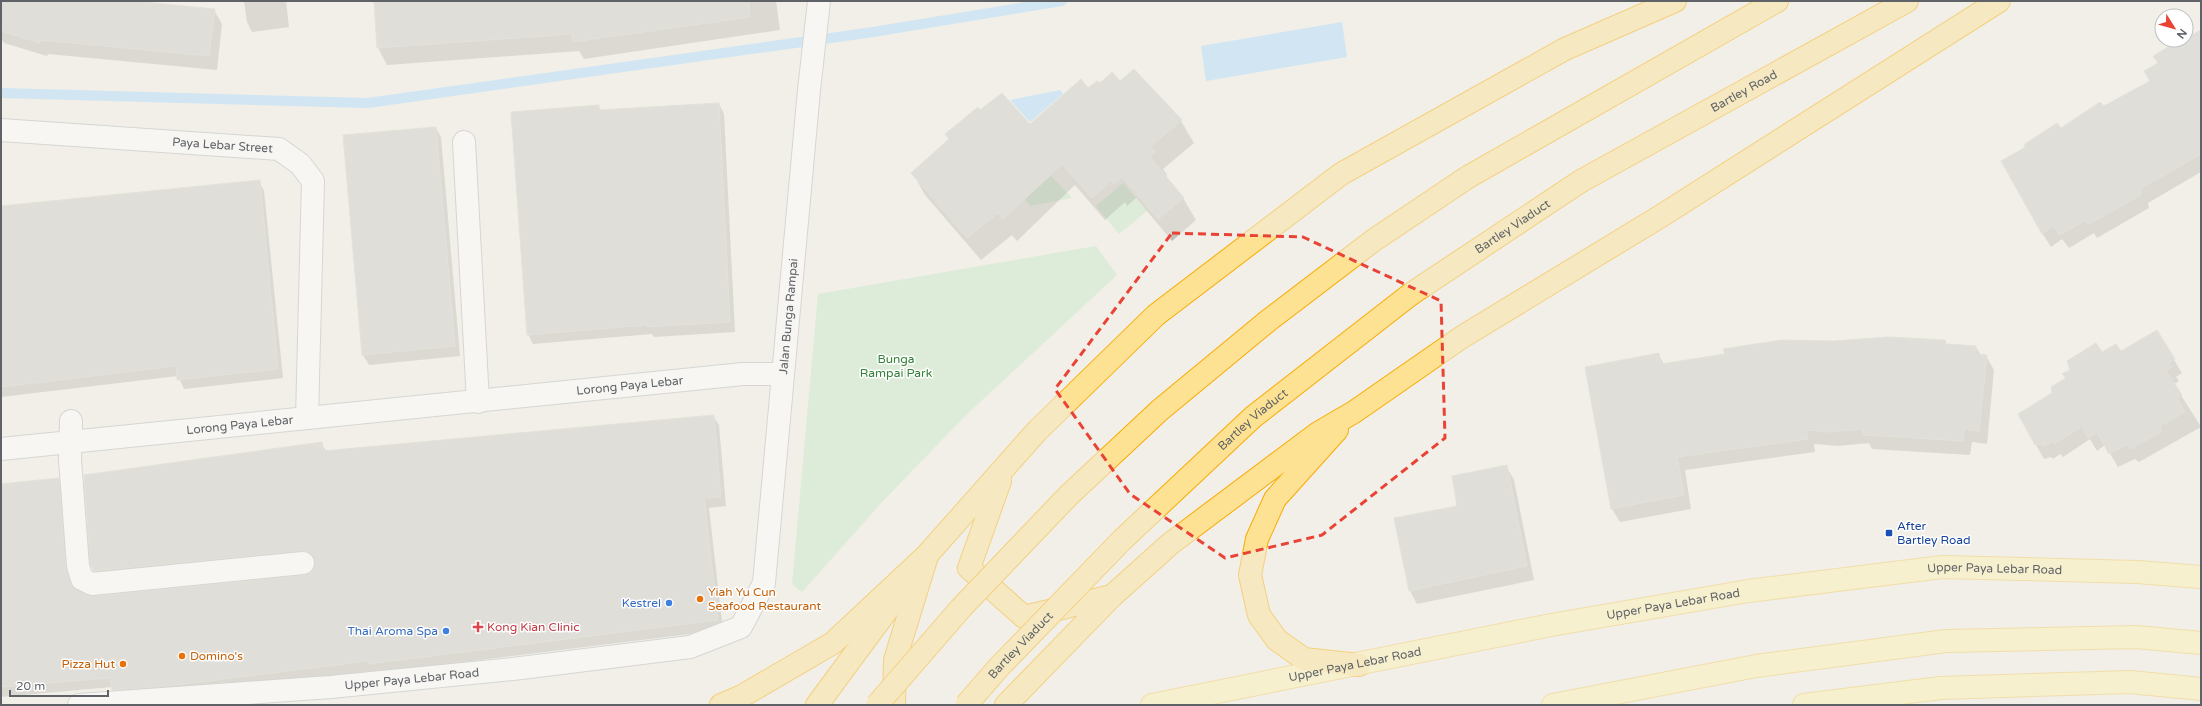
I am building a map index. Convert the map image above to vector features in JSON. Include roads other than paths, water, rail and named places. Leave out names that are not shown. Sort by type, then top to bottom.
[{"type":"highway","points":[[721,705],[742,696],[833,644],[927,555],[1003,472],[1037,431],[1156,315],[1341,174],[1565,49],[1675,1]]},
{"type":"highway","points":[[877,705],[972,596],[1069,495],[1160,410],[1269,320],[1374,240],[1468,177],[1777,1]]},
{"type":"highway","name":"Bartley Road","points":[[1581,181],[1907,1]]},
{"type":"highway","points":[[1006,705],[1112,596],[1170,544],[1318,433],[1354,412],[1462,337],[1661,216],[1999,1]]},
{"type":"highway","name":"Bartley Viaduct","points":[[966,705],[999,667],[1122,540],[1253,417],[1411,294],[1581,181]]},
{"type":"highway","points":[[1354,412],[1275,499],[1257,539],[1250,574],[1259,614],[1277,640],[1304,659],[1359,665]]},
{"type":"highway","points":[[1003,472],[969,568],[1024,617],[1112,596]]},
{"type":"highway","points":[[817,705],[927,555]]},
{"type":"highway","points":[[894,705],[895,660],[927,555]]},
{"type":"main road","name":"Upper Paya Lebar Road","points":[[1152,705],[1359,665],[1551,625],[1748,591],[1942,567],[2137,572],[2201,577]]},
{"type":"main road","points":[[1554,705],[1756,666],[1946,641],[2136,638],[2201,643]]},
{"type":"main road","points":[[1804,705],[1941,688],[2130,682],[2201,689]]},
{"type":"street","name":"Jalan Bunga Rampai","points":[[741,627],[764,583],[809,90],[818,7]]},
{"type":"street","name":"Paya Lebar Street","points":[[1,130],[279,149],[300,164],[313,181],[307,418]]},
{"type":"street","points":[[464,142],[478,402]]},
{"type":"street","name":"Lorong Paya Lebar","points":[[1,449],[70,432],[307,418],[478,402],[743,374],[783,374]]},
{"type":"street","points":[[70,432],[70,460],[78,566],[82,579],[92,584],[303,562]]},
{"type":"street","name":"Upper Paya Lebar Road","points":[[79,705],[331,687],[513,669],[690,647],[741,627]]},
{"type":"water","points":[[1342,22],[1347,57],[1206,81],[1201,46]]},
{"type":"water","points":[[1060,90],[1063,94],[1030,122],[1010,100]]},
{"type":"waterway","points":[[1,93],[368,103],[873,32],[1062,1]]},
{"type":"place","name":"After Bartley Road","points":[[1889,533]]},
{"type":"place","name":"Yiah Yu Cun Seafood Restaurant","points":[[700,599]]},
{"type":"place","name":"Kestrel","points":[[669,603]]},
{"type":"place","name":"Kong Kian Clinic","points":[[478,627]]},
{"type":"place","name":"Thai Aroma Spa","points":[[446,631]]},
{"type":"place","name":"Domino's","points":[[182,656]]},
{"type":"place","name":"Pizza Hut","points":[[123,664]]},
{"type":"park label","name":"Bunga Rampai Park","points":[[896,366]]}]
